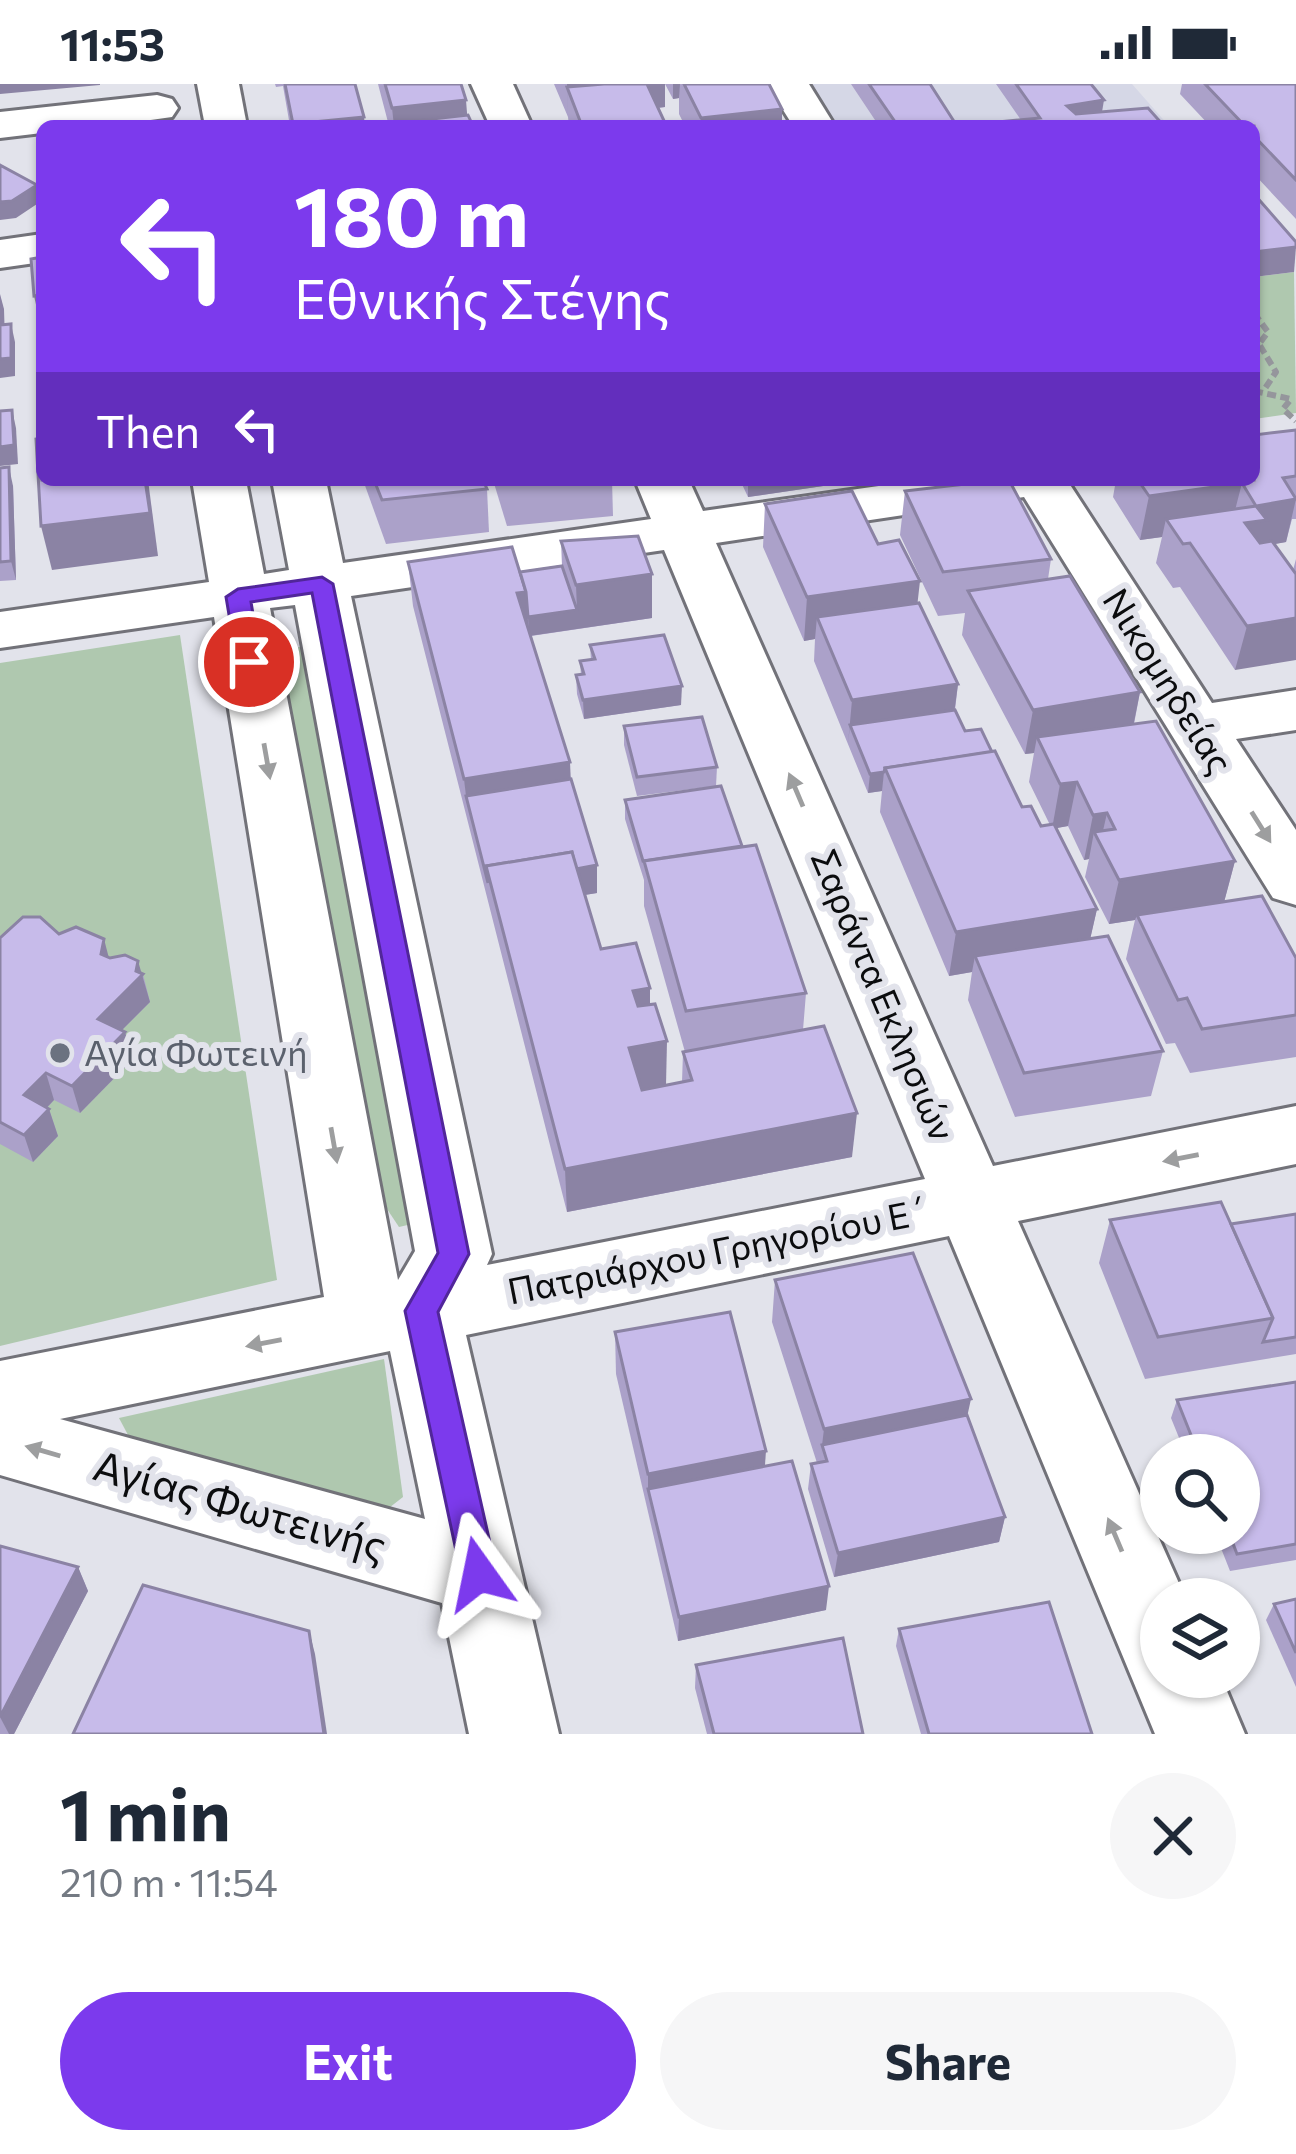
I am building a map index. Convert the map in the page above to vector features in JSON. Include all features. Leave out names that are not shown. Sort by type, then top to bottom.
[{"type":"street","points":[[218,84],[225,120]]},
{"type":"street","points":[[493,84],[508,120]]},
{"type":"street","points":[[788,84],[810,120]]},
{"type":"street","points":[[41,120],[156,106]]},
{"type":"street","points":[[0,125],[36,121]]},
{"type":"street","points":[[0,144],[36,164]]},
{"type":"street","points":[[0,254],[36,249]]},
{"type":"street","points":[[220,486],[238,597],[394,1317],[479,1574],[514,1734]]},
{"type":"street","points":[[300,486],[454,1254],[394,1317]]},
{"type":"street","points":[[0,630],[322,584],[673,506],[952,486]]},
{"type":"street","name":"Νικομηδείας","points":[[1040,486],[1296,882]]},
{"type":"street","name":"Σαράντα Εκλησιών","points":[[673,506],[1140,1593]]},
{"type":"street","points":[[1196,725],[1296,710]]},
{"type":"street","name":"Πατριάρχου Γρηγορίου Ε΄","points":[[0,1396],[1296,1135]]},
{"type":"street","name":"Αγίας Φωτεινής","points":[[0,1439],[479,1574]]},
{"type":"street","points":[[1185,1698],[1200,1734]]},
{"type":"path","points":[[1260,346],[1276,373],[1264,390]]},
{"type":"path","points":[[1260,390],[1291,398],[1283,409],[1296,421]]},
{"type":"shaded area","points":[[803,84],[1132,84],[1164,120],[825,120]]},
{"type":"green space","points":[[1294,272],[1296,413],[1260,418],[1260,276]]},
{"type":"green space","points":[[180,635],[277,1280],[0,1346],[0,663]]},
{"type":"green space","points":[[305,648],[412,1224],[399,1227],[387,1209],[280,672],[287,652]]},
{"type":"green space","points":[[384,1359],[403,1497],[385,1511],[128,1435],[119,1418]]},
{"type":"building","points":[[285,84],[355,84],[364,117],[292,120]]},
{"type":"building","points":[[385,84],[461,84],[466,100],[392,108]]},
{"type":"building","points":[[647,84],[664,120],[580,120],[567,87]]},
{"type":"building","points":[[684,84],[769,84],[782,109],[701,118]]},
{"type":"building","points":[[869,84],[930,84],[953,120],[894,120]]},
{"type":"building","points":[[1016,84],[1091,84],[1104,100],[1067,106],[1076,114],[1148,108],[1159,120],[1019,120],[1040,118]]},
{"type":"building","points":[[1205,84],[1296,84],[1296,180],[1260,142],[1260,120],[1239,120]]},
{"type":"building","points":[[468,115],[470,120],[423,120]]},
{"type":"building","points":[[0,165],[36,184],[12,201],[0,202]]},
{"type":"building","points":[[1260,201],[1296,242],[1296,247],[1260,251]]},
{"type":"building","points":[[36,258],[34,296],[31,259]]},
{"type":"building","points":[[11,324],[11,358],[0,359],[0,325]]},
{"type":"building","points":[[12,410],[14,445],[0,447],[0,411]]},
{"type":"building","points":[[1296,430],[1296,476],[1283,478],[1296,499],[1256,506],[1244,486],[1260,486],[1260,434]]},
{"type":"building","points":[[9,467],[11,561],[0,562],[0,468]]},
{"type":"building","points":[[39,486],[146,486],[150,513],[41,526]]},
{"type":"building","points":[[376,486],[487,489],[382,500]]},
{"type":"building","points":[[1012,486],[1051,559],[943,572],[905,491]]},
{"type":"building","points":[[1142,486],[1221,486],[1149,496]]},
{"type":"building","points":[[852,491],[878,544],[899,540],[920,581],[807,597],[765,504]]},
{"type":"building","points":[[1256,506],[1267,520],[1245,523],[1260,543],[1272,541],[1296,574],[1296,618],[1247,626],[1190,543],[1183,544],[1166,519]]},
{"type":"building","points":[[638,536],[652,574],[576,585],[561,541]]},
{"type":"building","points":[[512,547],[526,592],[517,593],[570,762],[464,779],[408,562]]},
{"type":"building","points":[[562,566],[577,610],[528,617],[520,572]]},
{"type":"building","points":[[1070,576],[1140,692],[1033,710],[968,591]]},
{"type":"building","points":[[919,603],[958,684],[852,700],[817,617]]},
{"type":"building","points":[[664,635],[682,686],[583,700],[576,675],[584,674],[580,661],[595,659],[590,645]]},
{"type":"building","points":[[955,710],[965,731],[981,729],[992,752],[870,774],[850,725]]},
{"type":"building","points":[[702,717],[717,767],[637,777],[624,726]]},
{"type":"building","points":[[1156,721],[1235,861],[1119,880],[1094,832],[1115,829],[1107,813],[1093,815],[1077,782],[1060,784],[1037,737]]},
{"type":"building","points":[[995,751],[1022,807],[1031,806],[1041,826],[1054,824],[1097,909],[956,932],[885,768]]},
{"type":"building","points":[[571,779],[597,865],[576,869],[572,852],[486,866],[488,883],[466,796]]},
{"type":"building","points":[[721,786],[742,846],[643,861],[625,800]]},
{"type":"building","points":[[756,845],[806,993],[686,1011],[644,861]]},
{"type":"building","points":[[572,852],[601,949],[636,943],[650,988],[633,991],[638,1006],[655,1004],[667,1041],[629,1048],[642,1090],[692,1080],[683,1052],[824,1026],[857,1113],[565,1169],[486,866]]},
{"type":"building","points":[[1262,896],[1296,958],[1296,1015],[1202,1029],[1187,998],[1178,1000],[1137,915]]},
{"type":"building","name":"Αγία Φωτεινή","points":[[23,917],[40,917],[59,934],[76,927],[104,939],[101,954],[138,961],[136,971],[143,974],[98,1019],[125,1032],[72,1086],[46,1073],[24,1095],[49,1109],[24,1135],[0,1122],[0,938]]},
{"type":"building","points":[[1108,936],[1163,1051],[1024,1073],[975,956]]},
{"type":"building","points":[[1221,1202],[1273,1318],[1158,1337],[1110,1220]]},
{"type":"building","points":[[1296,1214],[1296,1337],[1263,1342],[1273,1318],[1231,1224]]},
{"type":"building","points":[[913,1253],[971,1399],[824,1429],[775,1280]]},
{"type":"building","points":[[730,1312],[766,1451],[648,1474],[615,1332]]},
{"type":"building","points":[[1296,1382],[1296,1544],[1260,1550],[1260,1434],[1191,1434],[1177,1400]]},
{"type":"building","points":[[967,1415],[1005,1517],[838,1553],[811,1464],[827,1461],[822,1445]]},
{"type":"building","points":[[792,1461],[829,1586],[679,1617],[648,1489]]},
{"type":"building","points":[[0,1546],[78,1567],[0,1717]]},
{"type":"building","points":[[143,1585],[309,1631],[324,1734],[73,1734]]},
{"type":"building","points":[[1296,1599],[1296,1653],[1274,1604]]},
{"type":"building","points":[[1049,1602],[1092,1734],[929,1734],[899,1629]]},
{"type":"building","points":[[843,1638],[863,1734],[714,1734],[696,1665]]},
{"type":"place","name":"Αγία Φωτεινή","points":[[60,1053]]},
{"type":"route","points":[[249,662],[238,597],[322,584],[454,1254],[421,1311],[479,1574]]}]
